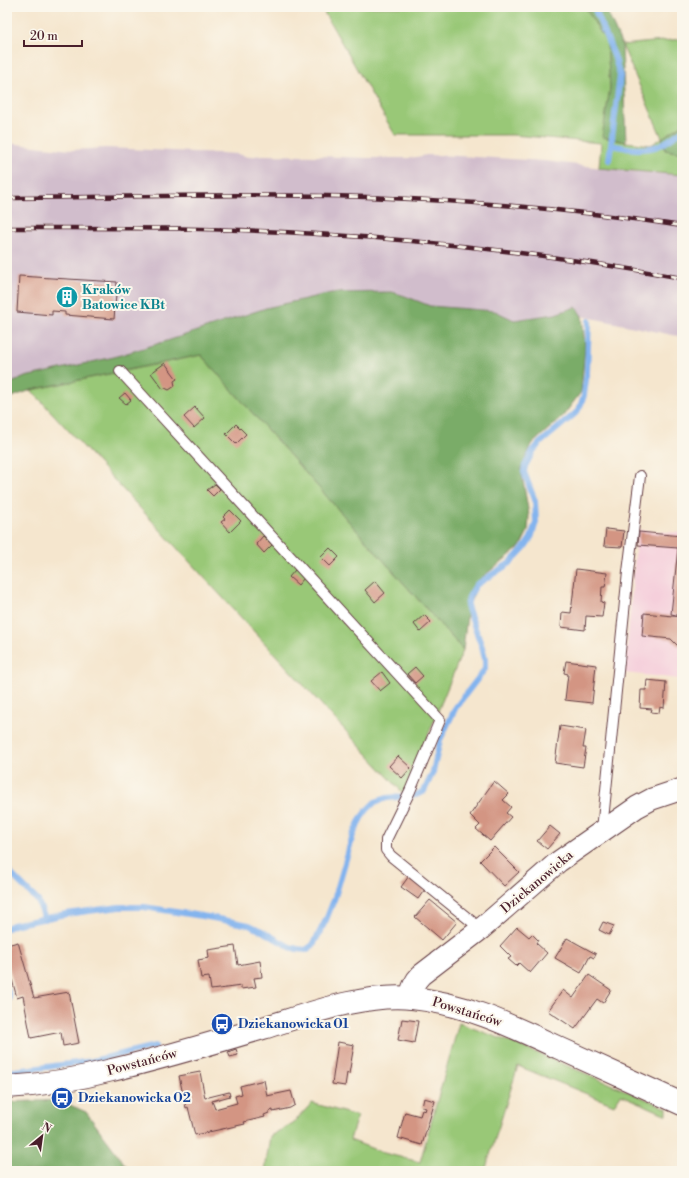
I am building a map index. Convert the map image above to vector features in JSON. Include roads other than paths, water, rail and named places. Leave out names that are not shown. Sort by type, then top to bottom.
[{"type":"street","name":"Dziekanowicka","points":[[410,998],[413,986],[421,974],[481,930],[558,862],[642,804],[682,788]]},
{"type":"street","name":"Powstańców","points":[[7,1087],[26,1086],[64,1080],[134,1065],[353,1002],[372,999],[410,998],[432,1000],[452,1005],[506,1024],[682,1104]]},
{"type":"lane","points":[[120,371],[440,720],[410,791],[386,840],[386,850],[391,856],[481,930]]},
{"type":"lane","points":[[602,832],[628,572],[640,476]]},
{"type":"waterway","points":[[594,7],[615,58],[620,76],[609,160]]},
{"type":"waterway","points":[[611,145],[634,149],[652,148],[664,143],[682,131]]},
{"type":"waterway","points":[[7,928],[13,925],[66,914],[119,907],[144,907],[249,925],[290,947],[297,949],[306,950],[313,945],[326,920],[335,897],[353,835],[361,818],[375,802],[387,798],[416,795],[424,791],[433,772],[440,740],[456,707],[485,669],[485,659],[482,647],[467,606],[469,597],[476,585],[510,563],[531,538],[536,522],[535,501],[524,472],[525,466],[533,451],[540,443],[577,412],[581,404],[584,395],[587,372],[589,321]]},
{"type":"waterway","points":[[7,870],[38,901],[45,919]]},
{"type":"waterway","points":[[7,989],[9,997],[7,1005]]},
{"type":"waterway","points":[[7,1072],[92,1061],[155,1046]]},
{"type":"railway","points":[[7,198],[232,195],[367,197],[525,207],[604,215],[682,226]]},
{"type":"railway","points":[[7,228],[201,229],[363,237],[500,250],[682,278]]},
{"type":"place","name":"Kraków Batowice KBt","points":[[67,297]]},
{"type":"place","name":"Dziekanowicka 01","points":[[222,1024]]},
{"type":"place","name":"Dziekanowicka 02","points":[[62,1098]]}]
